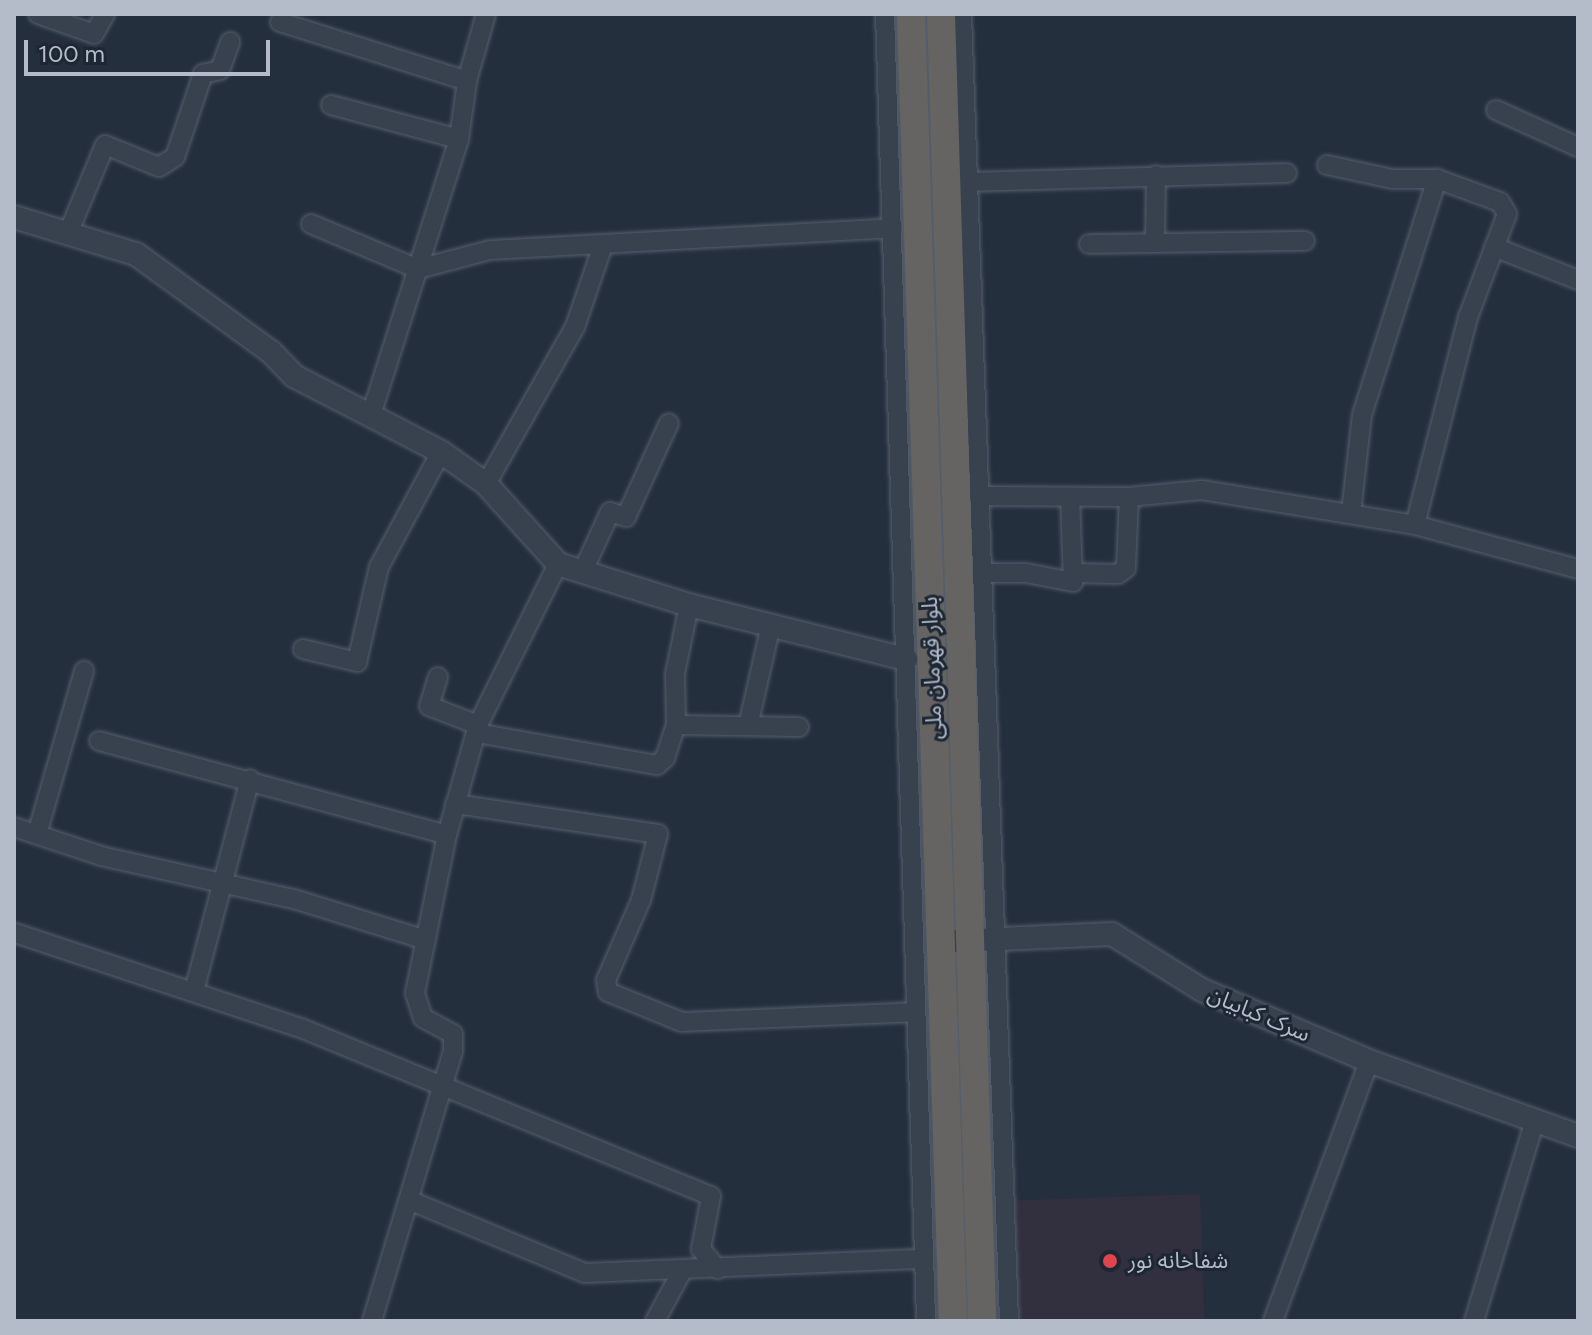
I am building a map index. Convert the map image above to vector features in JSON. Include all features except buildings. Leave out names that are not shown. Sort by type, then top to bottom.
[{"type":"highway","name":"بلوار قهرمان ملی","points":[[911,14],[953,1321]]},
{"type":"highway","name":"بلوار قهرمان ملی","points":[[941,14],[982,940],[982,1321]]},
{"type":"street","points":[[38,14],[94,34],[105,14]]},
{"type":"street","points":[[371,415],[459,139],[467,81],[486,14]]},
{"type":"street","points":[[885,14],[926,1321]]},
{"type":"street","points":[[962,14],[982,573],[982,940],[1009,1321]]},
{"type":"street","points":[[280,22],[467,81]]},
{"type":"street","points":[[69,231],[105,145],[159,167],[175,157],[203,74],[220,70],[230,42]]},
{"type":"street","points":[[331,105],[459,139]]},
{"type":"street","points":[[1496,110],[1578,147]]},
{"type":"street","points":[[1327,165],[1393,179],[1437,179],[1505,206],[1494,247],[1468,317],[1415,525]]},
{"type":"street","points":[[968,182],[1287,173]]},
{"type":"street","points":[[1155,243],[1156,175]]},
{"type":"street","points":[[1351,513],[1362,415],[1437,179]]},
{"type":"street","points":[[14,217],[69,231],[136,254],[271,352],[294,376],[441,452],[486,484],[558,564],[689,605],[906,659]]},
{"type":"street","points":[[311,224],[418,269],[490,250],[892,228]]},
{"type":"street","points":[[1089,244],[1305,241]]},
{"type":"street","points":[[486,484],[575,327],[603,245]]},
{"type":"street","points":[[1494,247],[1578,280]]},
{"type":"street","points":[[582,573],[610,512],[626,517],[669,423]]},
{"type":"street","points":[[303,649],[357,662],[379,567],[441,452]]},
{"type":"street","points":[[979,496],[1129,497],[1202,490],[1415,525],[1578,569]]},
{"type":"street","points":[[1073,573],[1118,574],[1126,568],[1129,497]]},
{"type":"street","points":[[982,573],[1026,573],[1069,584],[1073,573],[1070,498]]},
{"type":"street","points":[[372,1321],[443,1088],[453,1034],[423,1018],[415,993],[447,835],[477,729],[558,564]]},
{"type":"street","points":[[438,677],[429,706],[477,729],[657,765],[665,758],[676,725],[675,674],[689,605]]},
{"type":"street","points":[[748,726],[771,625]]},
{"type":"street","points":[[37,834],[84,671]]},
{"type":"street","points":[[676,725],[799,727]]},
{"type":"street","points":[[99,741],[250,779],[447,835]]},
{"type":"street","points":[[194,991],[250,779]]},
{"type":"street","points":[[455,804],[658,834],[641,900],[606,980],[608,992],[682,1022],[916,1012]]},
{"type":"street","points":[[14,827],[101,856],[224,883],[426,940]]},
{"type":"street","points":[[15,933],[301,1028],[711,1196],[701,1249],[717,1269]]},
{"type":"street","name":"سرک کبابیان","points":[[940,941],[1112,934],[1129,941],[1170,975],[1369,1061],[1578,1136]]},
{"type":"street","points":[[1273,1321],[1369,1061]]},
{"type":"street","points":[[1474,1321],[1535,1120]]},
{"type":"street","points":[[411,1201],[585,1273],[924,1259]]},
{"type":"street","points":[[655,1321],[682,1271]]},
{"type":"shaded area","name":"شفاخانه نور","points":[[1200,1194],[1204,1321],[1019,1321],[1015,1200]]},
{"type":"place","name":"شفاخانه نور","points":[[1110,1261]]}]
